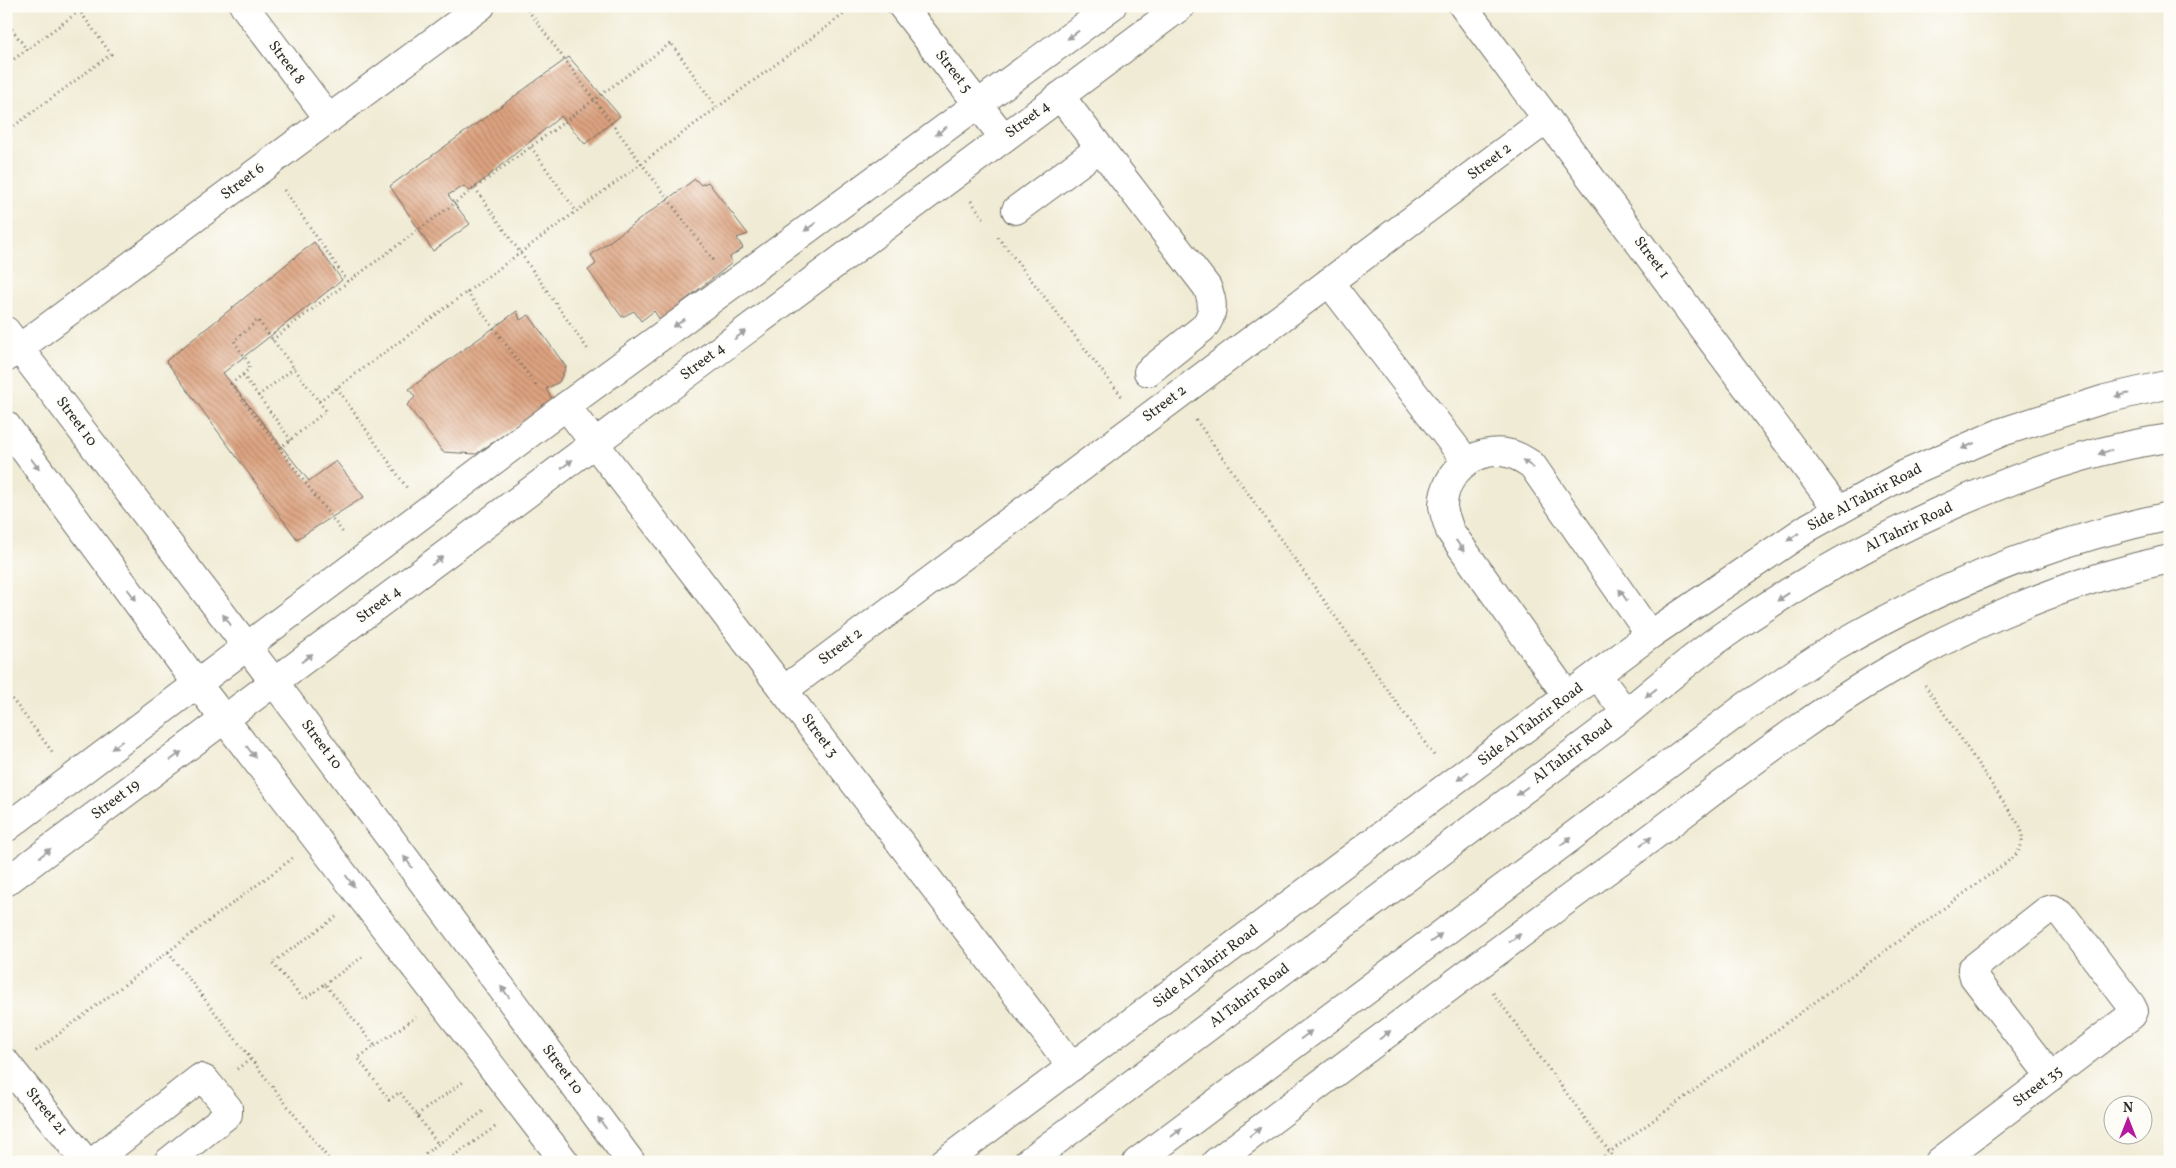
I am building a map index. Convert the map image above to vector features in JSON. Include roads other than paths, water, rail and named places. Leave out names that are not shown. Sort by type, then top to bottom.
[{"type":"street","name":"Street 8","points":[[244,6],[329,119]]},
{"type":"street","name":"Street 6","points":[[11,346],[266,165],[480,6]]},
{"type":"street","name":"Street 5","points":[[902,6],[1004,138]]},
{"type":"street","points":[[6,828],[606,376],[1112,6]]},
{"type":"street","name":"Street 4","points":[[226,719],[1181,6]]},
{"type":"street","name":"Street 1","points":[[1463,6],[1838,510]]},
{"type":"street","points":[[1060,96],[1207,287],[1212,299],[1212,311],[1209,320],[1203,328],[1148,372]]},
{"type":"street","name":"Street 2","points":[[784,690],[1547,119]]},
{"type":"street","points":[[1016,210],[1100,148]]},
{"type":"street","points":[[1329,282],[1466,461]]},
{"type":"street","name":"Street 10","points":[[11,346],[248,647],[631,1162]]},
{"type":"street","name":"Side Al Tahrir Road","points":[[944,1162],[1650,635],[1809,527],[1903,475],[2002,432],[2105,398],[2170,384]]},
{"type":"street","name":"Street 3","points":[[561,410],[595,443],[1072,1066]]},
{"type":"street","points":[[6,425],[198,684],[565,1162]]},
{"type":"street","name":"Al Tahrir Road","points":[[1028,1162],[1626,712],[1724,636],[1817,576],[1893,535],[1970,498],[2050,468],[2132,444],[2170,438]]},
{"type":"street","points":[[1568,696],[1450,531],[1443,506],[1445,497],[1449,480],[1466,461],[1488,452],[1512,454],[1532,465],[1650,635]]},
{"type":"street","points":[[1137,1162],[1741,710],[1831,650],[1924,599],[2022,557],[2114,528],[2170,516]]},
{"type":"street","points":[[1216,1162],[1474,968],[1812,719],[1908,659],[1987,621],[2068,588],[2170,559]]},
{"type":"street","points":[[1597,675],[1626,712]]},
{"type":"street","name":"Street 19","points":[[6,882],[226,719]]},
{"type":"street","name":"Street 35","points":[[1939,1162],[2051,1077],[2132,1015],[2134,1011],[2061,913],[2053,909],[2046,911],[1972,969],[1974,978],[2051,1077]]},
{"type":"street","name":"Street 21","points":[[9,1066],[86,1162]]},
{"type":"street","points":[[93,1162],[200,1078],[205,1080],[228,1108],[228,1114],[168,1162]]}]
